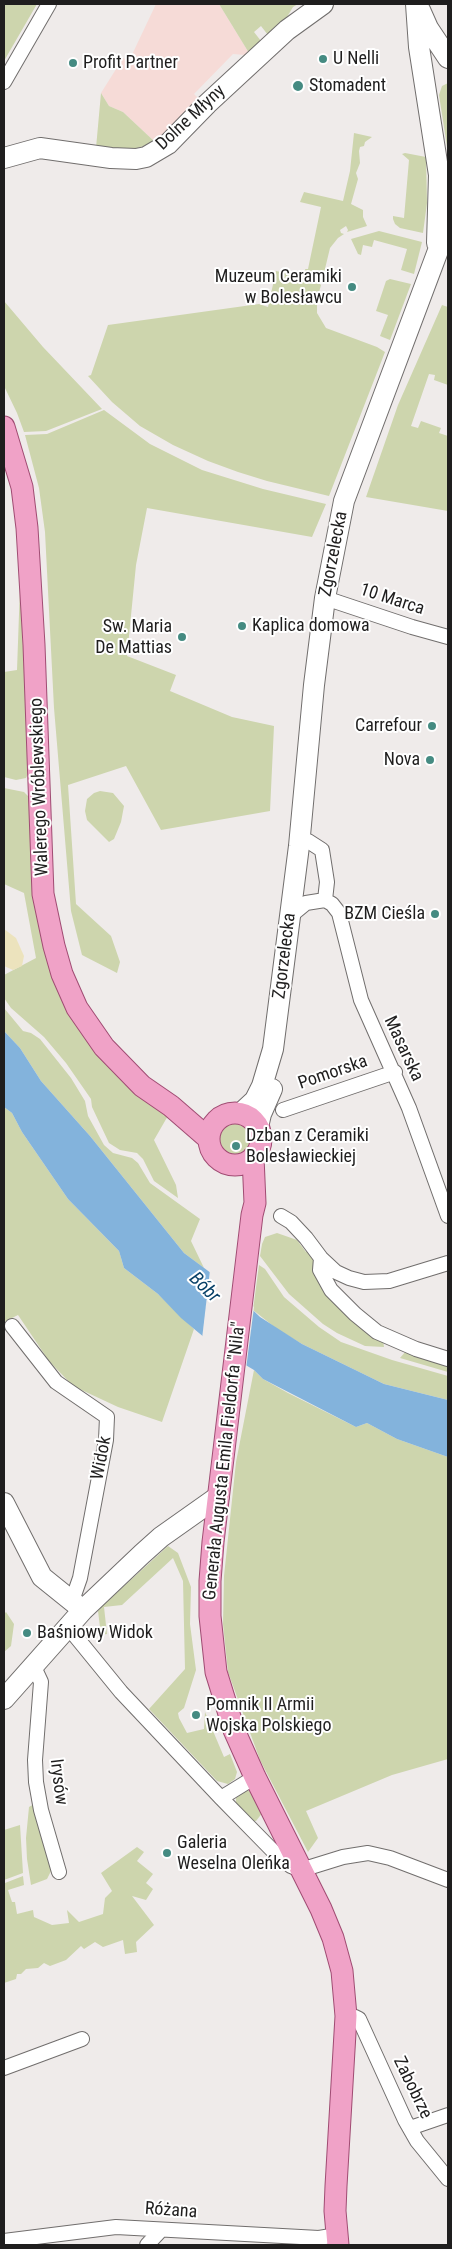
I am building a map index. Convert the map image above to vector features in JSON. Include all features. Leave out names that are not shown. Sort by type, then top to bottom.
[{"type":"main road","name":"Walerego Wróblewskiego","points":[[4,427],[22,487],[28,528],[44,894],[48,925],[62,974],[77,1008],[104,1047],[131,1077],[171,1106],[209,1139]]},
{"type":"main road","name":"Walerego Wróblewskiego","points":[[171,1106],[208,1118],[220,1118]]},
{"type":"main road","points":[[241,1113],[251,1118],[258,1127],[261,1138],[260,1145],[253,1157],[244,1163],[232,1164],[220,1159],[214,1153],[209,1139],[212,1128],[220,1118],[227,1114],[241,1113]]},
{"type":"main road","name":"Generała Augusta Emila Fieldorfa \"Nila\"","points":[[253,1157],[256,1190],[218,1496],[210,1581],[210,1616],[215,1664],[224,1703],[255,1778],[321,1909],[337,1951],[345,1983],[346,2016],[335,2211],[337,2240]]},
{"type":"main road","name":"Generała Augusta Emila Fieldorfa \"Nila\"","points":[[232,1164],[238,1169],[244,1182],[251,1225]]},
{"type":"street","points":[[4,82],[49,4]]},
{"type":"street","name":"Dolne Młyny","points":[[4,158],[40,148],[111,158],[136,159],[146,157],[163,148],[287,30],[323,4]]},
{"type":"street","points":[[416,4],[428,28],[448,58]]},
{"type":"street","points":[[416,4],[419,47],[439,175],[437,254]]},
{"type":"street","name":"Zgorzelecka","points":[[241,1113],[255,1100],[262,1086],[273,1049],[299,846],[314,684],[333,551],[347,492],[448,224]]},
{"type":"street","name":"10 Marca","points":[[325,598],[448,637]]},
{"type":"street","points":[[290,917],[306,903],[325,900],[327,882],[322,850],[308,841],[299,846]]},
{"type":"street","name":"Masarska","points":[[325,900],[332,904],[339,913],[361,1000],[395,1072],[448,1216]]},
{"type":"street","name":"Zgorzelecka","points":[[258,1127],[261,1114],[272,1089],[275,1073],[273,1049]]},
{"type":"street","name":"Pomorska","points":[[283,1110],[395,1072]]},
{"type":"street","points":[[281,1216],[291,1222],[321,1258],[336,1272],[349,1278],[378,1283],[448,1263]]},
{"type":"street","points":[[321,1258],[320,1270],[330,1290],[377,1332],[416,1349],[448,1359]]},
{"type":"street","name":"Widok","points":[[4,1699],[68,1627],[78,1606],[80,1578],[106,1440],[107,1417],[56,1382],[12,1326]]},
{"type":"street","name":"Widok","points":[[78,1606],[161,1537],[218,1496]]},
{"type":"street","points":[[4,1503],[42,1577],[78,1606]]},
{"type":"street","points":[[68,1627],[121,1692],[221,1798],[274,1852],[291,1866],[301,1870],[343,1857],[368,1853],[390,1858],[448,1880]]},
{"type":"street","name":"Irysów","points":[[34,1667],[41,1682],[35,1760],[36,1782],[41,1810],[59,1872]]},
{"type":"street","points":[[221,1798],[255,1778]]},
{"type":"street","name":"Zabobrze","points":[[346,2016],[358,2019],[395,2101],[410,2128],[431,2159],[448,2179]]},
{"type":"street","points":[[4,2068],[82,2039]]},
{"type":"street","points":[[410,2128],[448,2115]]},
{"type":"street","name":"Różana","points":[[4,2241],[103,2227],[337,2240]]},
{"type":"street","points":[[147,2245],[161,2230]]},
{"type":"shaded area","points":[[156,4],[219,4],[249,53],[245,55],[233,54],[194,94],[199,99],[175,127],[155,142],[123,112],[109,106],[101,93],[123,58],[129,61]]},
{"type":"green space","points":[[4,4],[37,4],[4,61]]},
{"type":"green space","points":[[219,4],[298,4],[293,7],[287,17],[268,35],[261,26],[254,32],[261,41],[249,53]]},
{"type":"green space","points":[[448,83],[448,153],[439,95],[442,86]]},
{"type":"green space","points":[[101,93],[109,106],[123,112],[155,142],[132,150],[96,148]]},
{"type":"green space","points":[[354,133],[372,137],[365,142],[364,146],[360,147],[360,163],[356,173],[358,179],[351,204],[363,210],[363,217],[367,226],[347,232],[346,226],[340,230],[344,234],[330,248],[324,273],[317,275],[306,272],[305,269],[308,269],[321,207],[300,202],[304,192],[343,201],[350,171]]},
{"type":"green space","points":[[402,154],[426,157],[427,203],[423,233],[400,228],[393,219],[393,216],[404,218],[409,160]]},
{"type":"green space","points":[[379,231],[422,242],[414,274],[401,270],[407,249],[374,240],[372,247],[363,245],[361,255],[358,254],[351,239]]},
{"type":"green space","points":[[276,271],[316,280],[321,285],[317,300],[317,313],[326,328],[377,347],[385,352],[329,496],[238,472],[173,445],[140,426],[112,402],[88,376],[91,375],[108,325],[259,304],[268,307]]},
{"type":"green space","points":[[390,279],[411,284],[390,340],[380,336],[388,315],[376,311],[386,281]]},
{"type":"green space","points":[[4,301],[43,347],[102,409],[46,431],[24,432],[4,386]]},
{"type":"green space","points":[[442,305],[448,307],[448,385],[434,380],[435,375],[429,374],[411,426],[418,428],[421,421],[441,428],[439,433],[448,436],[448,511],[366,497],[398,405]]},
{"type":"green space","points":[[104,410],[150,444],[202,470],[263,489],[326,504],[312,537],[147,508],[136,565],[127,656],[176,675],[170,691],[232,717],[274,726],[270,811],[161,830],[126,766],[68,785],[76,904],[111,936],[120,962],[117,973],[82,955],[71,911],[54,708],[45,532],[39,488],[25,435],[47,434]]},
{"type":"green space","points":[[20,586],[28,774],[26,778],[16,780],[4,777],[4,672],[17,670]]},
{"type":"green space","points":[[4,788],[24,792],[30,798],[36,906],[41,935],[60,993],[169,1114],[154,1140],[176,1185],[178,1198],[154,1181],[143,1159],[137,1153],[120,1150],[109,1143],[92,1107],[91,1099],[66,1063],[44,1037],[11,1008],[4,998],[4,975],[36,958],[24,893],[4,884]]},
{"type":"green space","points":[[100,791],[113,793],[124,806],[121,822],[114,839],[109,842],[87,820],[85,811],[87,799]]},
{"type":"green space","points":[[4,1008],[23,1031],[31,1033],[40,1039],[71,1078],[85,1101],[88,1116],[104,1145],[113,1153],[132,1158],[138,1163],[150,1183],[200,1219],[191,1241],[204,1268],[184,1253],[90,1136],[41,1081],[20,1048],[4,1031]]},
{"type":"green space","points":[[4,1107],[12,1113],[22,1132],[68,1199],[119,1251],[124,1268],[158,1294],[194,1329],[162,1422],[118,1407],[73,1386],[49,1361],[18,1315],[4,1322]]},
{"type":"green space","points":[[235,1123],[241,1124],[246,1128],[250,1133],[250,1145],[246,1150],[241,1154],[235,1155],[229,1154],[224,1150],[220,1145],[219,1139],[220,1133],[224,1128],[229,1124]]},
{"type":"green space","points":[[277,1233],[297,1240],[306,1252],[308,1250],[314,1257],[315,1276],[341,1310],[383,1340],[384,1347],[365,1346],[337,1333],[323,1324],[289,1294],[260,1256],[265,1237]]},
{"type":"green space","points":[[259,1265],[265,1269],[284,1297],[319,1327],[341,1342],[392,1360],[448,1376],[448,1400],[384,1384],[302,1344],[277,1329],[253,1310]]},
{"type":"green space","points":[[406,1351],[448,1364],[448,1372],[400,1358]]},
{"type":"green space","points":[[254,1370],[263,1379],[288,1393],[356,1427],[367,1423],[397,1439],[448,1457],[448,1759],[392,1775],[306,1811],[318,1838],[308,1852],[260,1760],[228,1672],[223,1624],[224,1576],[236,1462]]},
{"type":"green space","points":[[168,1546],[178,1553],[191,1587],[190,1624],[196,1670],[184,1708],[178,1713],[179,1718],[187,1733],[204,1729],[205,1712],[224,1757],[230,1754],[237,1772],[235,1779],[228,1784],[217,1781],[149,1709],[185,1669],[183,1581],[173,1558],[122,1605],[104,1607],[107,1634],[101,1635],[98,1611],[101,1607]]},
{"type":"green space","points":[[6,1612],[14,1624],[11,1646],[4,1652],[4,1614]]},
{"type":"green space","points":[[246,1790],[251,1791],[263,1812],[256,1821],[253,1821],[236,1805],[236,1798]]},
{"type":"green space","points":[[34,1804],[53,1867],[47,1879],[31,1885],[26,1838],[29,1807]]},
{"type":"green space","points":[[20,1825],[23,1873],[4,1880],[4,1830]]},
{"type":"green space","points":[[137,1847],[144,1852],[137,1861],[153,1874],[146,1883],[153,1889],[146,1900],[132,1896],[154,1925],[136,1942],[137,1952],[125,1954],[123,1940],[103,1947],[95,1942],[84,1949],[81,1946],[66,1960],[50,1966],[44,1963],[38,1968],[26,1969],[21,1974],[17,1974],[16,1979],[4,1983],[4,1880],[5,1883],[23,1876],[24,1885],[8,1890],[12,1902],[15,1902],[17,1914],[33,1910],[34,1917],[52,1925],[69,1923],[67,1910],[79,1922],[103,1914],[105,1898],[112,1891],[101,1873]]},
{"type":"sand","points":[[4,929],[16,938],[24,956],[22,966],[13,970],[4,966]]},
{"type":"water","name":"Bóbr","points":[[4,1031],[20,1048],[41,1081],[90,1136],[184,1253],[227,1285],[260,1317],[302,1344],[384,1384],[448,1400],[448,1457],[397,1439],[367,1423],[356,1427],[263,1379],[254,1370],[217,1348],[181,1318],[158,1294],[124,1268],[119,1251],[68,1199],[22,1132],[12,1113],[4,1107]]},
{"type":"pier","points":[[210,1270],[229,1283],[254,1307],[246,1369],[215,1350],[202,1339]]},
{"type":"place","name":"U Nelli","points":[[323,59]]},
{"type":"place","name":"Profit Partner","points":[[73,63]]},
{"type":"place","name":"Stomadent","points":[[298,86]]},
{"type":"place","name":"Muzeum Ceramiki w Bolesławcu","points":[[352,287]]},
{"type":"place","name":"Kaplica domowa","points":[[242,626]]},
{"type":"place","name":"Sw. Maria De Mattias","points":[[182,637]]},
{"type":"place","name":"Carrefour","points":[[432,726]]},
{"type":"place","name":"Nova","points":[[430,760]]},
{"type":"place","name":"BZM Cieśla","points":[[435,914]]},
{"type":"place","name":"Dzban z Ceramiki Bolesławieckiej","points":[[236,1146]]},
{"type":"place","name":"Baśniowy Widok","points":[[27,1633]]},
{"type":"place","name":"Pomnik II Armii Wojska Polskiego","points":[[196,1715]]},
{"type":"place","name":"Galeria Weselna Oleńka","points":[[167,1853]]}]
